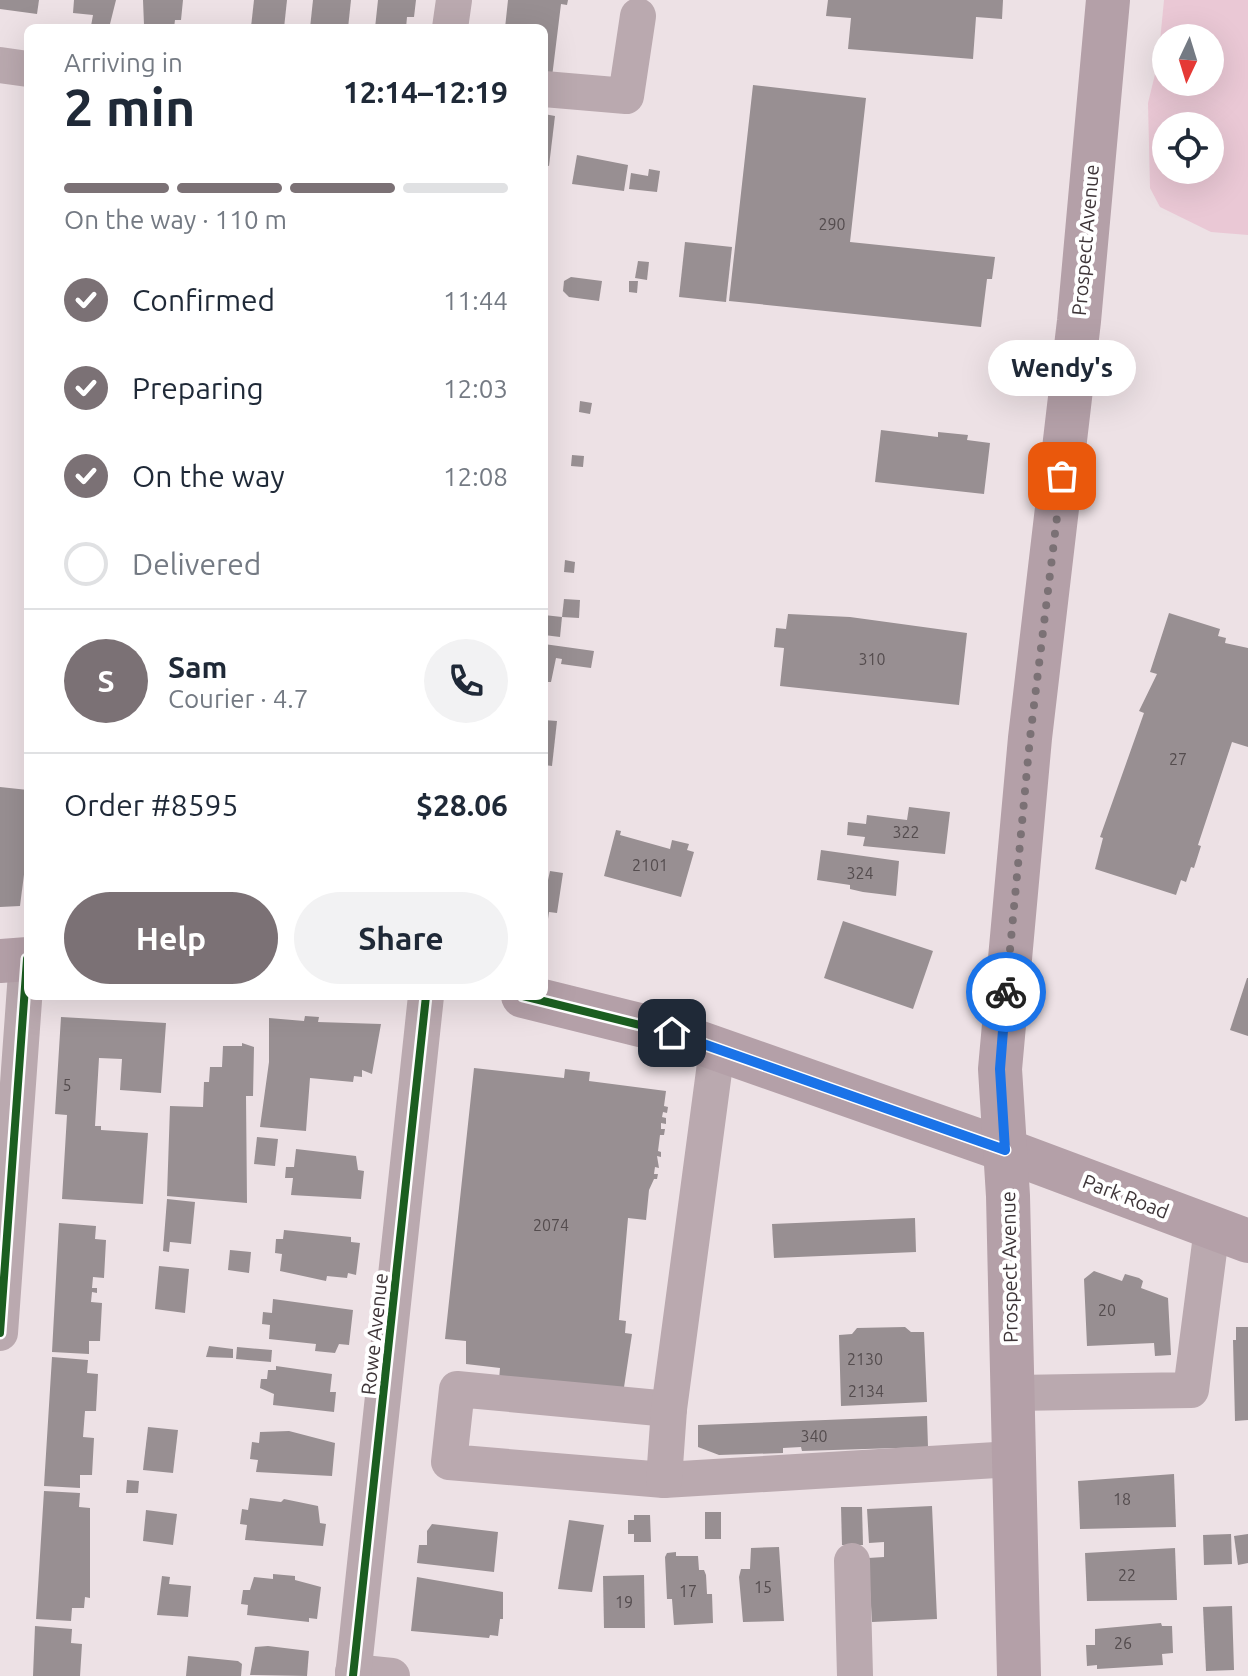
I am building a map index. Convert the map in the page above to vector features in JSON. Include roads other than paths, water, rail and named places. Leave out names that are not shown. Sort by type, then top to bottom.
[{"type":"main road","name":"Prospect Avenue","points":[[1019,1676],[1005,1150],[1000,1069],[1030,738],[1079,321],[1108,0]]},
{"type":"main road","points":[[0,961],[24,959]]},
{"type":"main road","name":"Park Road","points":[[541,1000],[615,1017],[717,1049],[1005,1150],[1230,1235]]},
{"type":"street","points":[[451,24],[454,0]]},
{"type":"street","points":[[548,89],[626,96],[638,16]]},
{"type":"street","points":[[0,65],[24,68]]},
{"type":"street","points":[[0,1333],[25,1000]]},
{"type":"street","name":"Rowe Avenue","points":[[353,1674],[426,1000]]},
{"type":"street","points":[[664,1480],[669,1409],[717,1049]]},
{"type":"street","points":[[1012,1393],[1191,1390],[1230,1235]]},
{"type":"street","points":[[669,1409],[457,1389],[449,1462],[664,1480],[1013,1459]]},
{"type":"street","points":[[852,1561],[855,1676]]},
{"type":"street","points":[[353,1674],[392,1676]]},
{"type":"place","name":"Wendy's","points":[[1062,476]]}]
